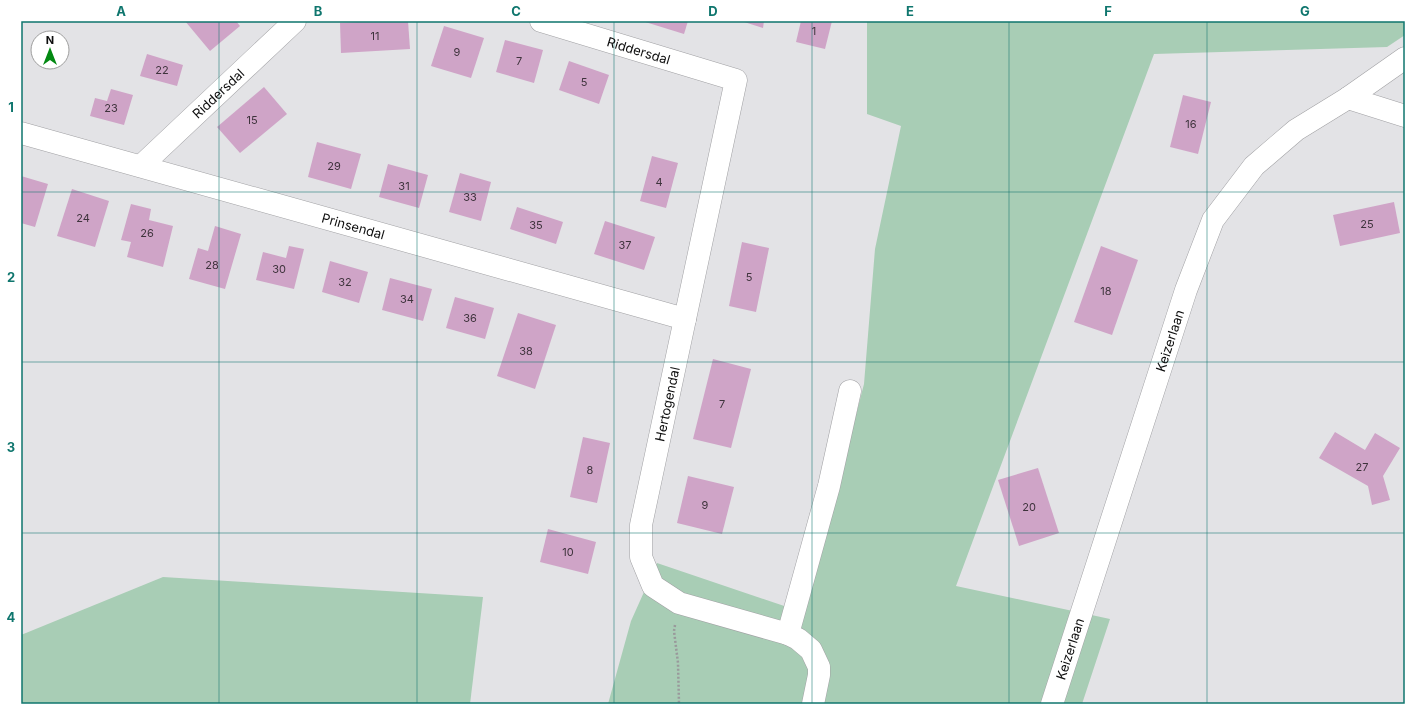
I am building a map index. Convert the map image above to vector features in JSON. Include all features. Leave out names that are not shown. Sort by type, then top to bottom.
[{"type":"street","name":"Riddersdal","points":[[141,166],[295,21]]},
{"type":"street","name":"Riddersdal","points":[[541,21],[736,80]]},
{"type":"street","name":"Keizerlaan","points":[[1052,704],[1186,290],[1213,220],[1254,166],[1296,130],[1348,98],[1405,58]]},
{"type":"street","name":"Hertogendal","points":[[736,80],[641,525],[641,557],[653,586],[679,604],[788,634],[798,639],[811,650],[819,667],[819,675],[813,704]]},
{"type":"street","points":[[1348,98],[1405,116]]},
{"type":"street","name":"Prinsendal","points":[[21,132],[685,320]]},
{"type":"street","points":[[788,634],[829,486],[850,391]]},
{"type":"path","points":[[679,604],[676,611],[674,631],[678,663],[679,704]]},
{"type":"green space","points":[[867,21],[1405,21],[1405,35],[1387,47],[1154,54],[956,586],[1110,619],[1082,704],[608,704],[631,621],[657,563],[805,613],[864,384],[875,249],[901,126],[867,114]]},
{"type":"green space","points":[[163,577],[483,597],[470,704],[21,704],[21,635]]},
{"type":"building","points":[[185,21],[236,21],[240,26],[210,51]]},
{"type":"building","points":[[408,21],[410,49],[341,53],[340,23]]},
{"type":"building","points":[[642,21],[688,21],[684,34]]},
{"type":"building","points":[[741,21],[764,21],[763,28]]},
{"type":"building","points":[[801,21],[832,21],[825,49],[796,42]]},
{"type":"building","points":[[444,26],[484,38],[471,78],[431,66]]},
{"type":"building","points":[[505,40],[543,50],[534,83],[496,72]]},
{"type":"building","points":[[147,54],[183,65],[177,86],[140,76]]},
{"type":"building","points":[[569,61],[609,75],[599,104],[559,90]]},
{"type":"building","points":[[264,87],[287,114],[240,153],[217,127]]},
{"type":"building","points":[[111,89],[133,95],[124,125],[90,116],[95,98],[107,101]]},
{"type":"building","points":[[1183,95],[1211,102],[1198,154],[1170,147]]},
{"type":"building","points":[[317,142],[361,154],[351,189],[308,177]]},
{"type":"building","points":[[652,156],[678,163],[666,208],[640,201]]},
{"type":"building","points":[[388,164],[428,175],[419,208],[379,197]]},
{"type":"building","points":[[460,173],[491,182],[481,221],[449,212]]},
{"type":"building","points":[[21,176],[48,184],[35,227],[21,223]]},
{"type":"building","points":[[72,189],[109,201],[95,247],[57,236]]},
{"type":"building","points":[[1394,202],[1400,233],[1340,246],[1333,215]]},
{"type":"building","points":[[131,204],[151,209],[149,220],[173,226],[163,267],[127,257],[131,242],[121,240]]},
{"type":"building","points":[[517,207],[563,222],[556,244],[510,229]]},
{"type":"building","points":[[605,221],[655,237],[644,270],[594,254]]},
{"type":"building","points":[[215,226],[241,234],[225,289],[189,279],[198,248],[208,251]]},
{"type":"building","points":[[742,242],[769,248],[756,312],[729,306]]},
{"type":"building","points":[[289,246],[304,249],[294,289],[256,280],[263,252],[286,258]]},
{"type":"building","points":[[1101,246],[1138,260],[1112,335],[1074,322]]},
{"type":"building","points":[[330,261],[368,272],[359,303],[322,292]]},
{"type":"building","points":[[390,278],[432,289],[423,321],[382,310]]},
{"type":"building","points":[[455,297],[494,308],[485,339],[446,328]]},
{"type":"building","points":[[518,313],[556,325],[535,389],[497,376]]},
{"type":"building","points":[[713,359],[751,369],[731,448],[693,439]]},
{"type":"building","points":[[1335,432],[1365,450],[1375,433],[1400,448],[1383,476],[1390,500],[1372,505],[1368,486],[1319,458]]},
{"type":"building","points":[[583,437],[610,443],[597,503],[570,497]]},
{"type":"building","points":[[1038,468],[1059,533],[1019,546],[998,480]]},
{"type":"building","points":[[688,476],[734,487],[722,534],[677,523]]},
{"type":"building","points":[[548,529],[596,542],[588,574],[540,562]]}]
